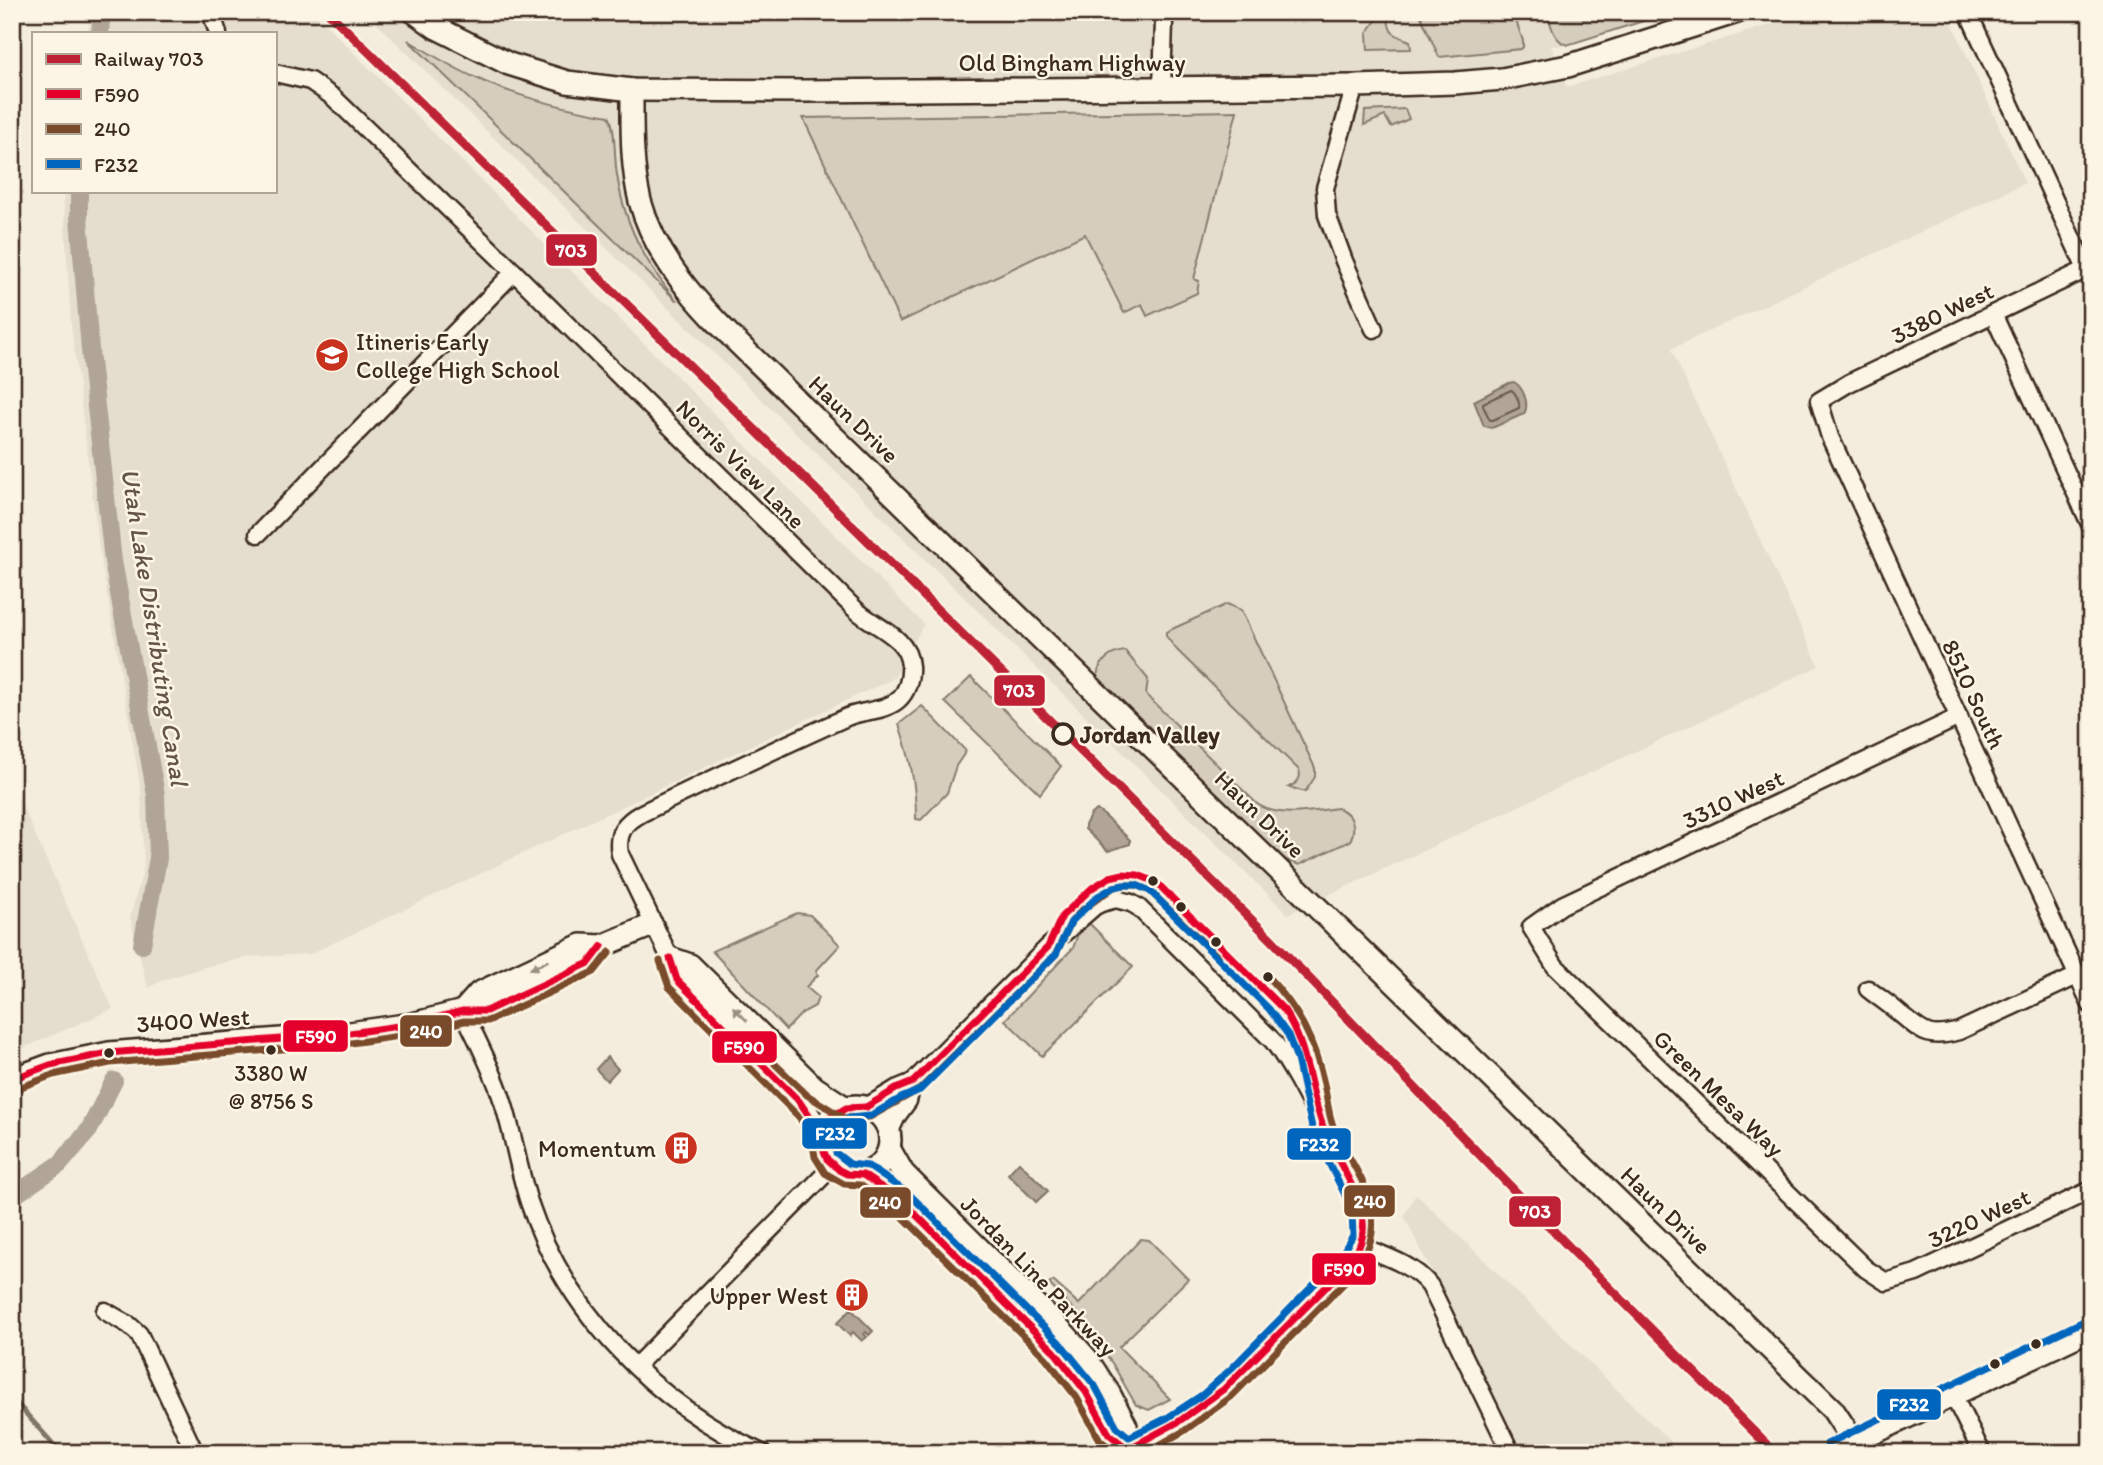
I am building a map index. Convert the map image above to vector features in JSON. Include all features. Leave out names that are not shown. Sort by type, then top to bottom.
[{"type":"street","points":[[211,12],[218,32]]},
{"type":"street","name":"Old Bingham Highway","points":[[414,12],[435,27],[509,64],[568,82],[632,90],[818,91],[1355,86],[1502,79],[1549,71],[1737,12]]},
{"type":"street","points":[[1161,12],[1164,20],[1162,88]]},
{"type":"street","points":[[1968,12],[2088,268]]},
{"type":"street","name":"Norris View Lane","points":[[276,73],[310,81],[327,92],[514,272],[856,610],[897,639],[906,651],[910,665],[909,677],[905,690],[897,701],[850,715],[635,816],[624,826],[618,839],[620,854],[652,925]]},
{"type":"street","points":[[1355,86],[1325,188],[1327,215],[1374,329]]},
{"type":"street","name":"Haun Drive","points":[[632,90],[634,164],[640,201],[666,260],[693,295],[789,393],[1833,1410],[1854,1441]]},
{"type":"street","name":"3380 West","points":[[1819,401],[1849,383],[2088,268]]},
{"type":"street","points":[[258,534],[514,272]]},
{"type":"street","points":[[1993,314],[2091,526]]},
{"type":"street","name":"8510 South","points":[[1819,401],[1830,436],[2091,1005]]},
{"type":"street","name":"3310 West","points":[[1531,928],[1562,905],[1959,718]]},
{"type":"street","points":[[822,1135],[830,1118],[913,1082],[1048,947],[1095,906],[1116,899],[1132,903],[1146,914],[1264,1030],[1283,1054],[1359,1200],[1364,1230],[1360,1246],[1348,1266],[1224,1389],[1182,1421],[1126,1452]]},
{"type":"street","points":[[652,925],[670,958],[677,980],[799,1101],[822,1135],[824,1152],[833,1166],[847,1174],[863,1175],[884,1162],[897,1116],[908,1101],[913,1082]]},
{"type":"street","name":"3400 West","points":[[12,1079],[50,1065],[109,1053],[343,1034],[412,1024],[463,1011],[479,993],[581,945],[603,946],[652,925]]},
{"type":"street","name":"Green Mesa Way","points":[[1531,928],[1555,966],[1866,1269],[1886,1282]]},
{"type":"street","points":[[670,958],[690,965],[814,1087],[856,1107],[877,1112],[885,1121],[890,1141]]},
{"type":"street","points":[[1867,989],[1925,1033],[1941,1036],[1959,1031],[2077,976]]},
{"type":"street","points":[[463,1011],[496,1083],[530,1203],[544,1238],[579,1299],[605,1335],[671,1399],[732,1439],[762,1453]]},
{"type":"street","name":"Jordan Line Parkway","points":[[890,1141],[903,1173],[1087,1359],[1110,1393],[1126,1426],[1126,1452]]},
{"type":"street","points":[[636,1366],[833,1166]]},
{"type":"street","name":"Jordan Line Parkway","points":[[863,1175],[902,1201],[1054,1351],[1086,1392],[1109,1434],[1126,1452]]},
{"type":"street","name":"3220 West","points":[[1886,1282],[1916,1273],[2089,1197]]},
{"type":"street","points":[[1360,1246],[1413,1270],[1430,1286],[1511,1453]]},
{"type":"street","points":[[106,1311],[139,1334],[195,1453]]},
{"type":"street","points":[[1832,1453],[2091,1329]]},
{"type":"street","points":[[1953,1395],[1983,1453]]},
{"type":"shaded area","points":[[93,12],[313,12],[924,624],[894,678],[310,954],[250,957],[205,967],[163,980],[148,988],[130,918],[144,866],[141,791],[99,547],[71,324],[63,192],[276,192],[276,32],[87,32]]},
{"type":"shaded area","points":[[365,12],[1672,12],[1567,45],[1551,46],[1567,87],[1812,12],[1947,12],[2025,183],[1671,349],[1819,666],[1288,914]]},
{"type":"shaded area","points":[[1382,12],[1388,12],[1390,29],[1395,35],[1410,41],[1411,49],[1368,50],[1367,33]]},
{"type":"shaded area","points":[[1419,12],[1513,12],[1523,47],[1439,57]]},
{"type":"shaded area","points":[[1547,12],[1672,12],[1567,45],[1556,36]]},
{"type":"shaded area","points":[[408,40],[440,60],[490,84],[523,96],[609,116],[613,128],[620,193],[631,227],[655,273],[677,301]]},
{"type":"shaded area","points":[[1405,109],[1409,119],[1391,127],[1385,116],[1364,125],[1365,111]]},
{"type":"shaded area","points":[[1237,111],[1194,279],[1199,281],[1197,293],[1147,316],[1142,304],[1124,313],[1085,234],[900,322],[803,118]]},
{"type":"shaded area","points":[[1227,604],[1241,610],[1315,768],[1315,777],[1305,792],[1289,787],[1298,780],[1299,770],[1166,636],[1166,632]]},
{"type":"shaded area","points":[[1125,651],[1148,679],[1146,695],[1256,803],[1264,808],[1284,812],[1338,808],[1350,817],[1352,822],[1350,841],[1299,865],[1284,859],[1097,678],[1105,659]]},
{"type":"shaded area","points":[[971,677],[1061,766],[1040,794],[945,702]]},
{"type":"shaded area","points":[[922,706],[966,751],[956,766],[947,793],[921,820],[916,819],[912,771],[899,724]]},
{"type":"shaded area","points":[[12,783],[113,1009],[12,1053]]},
{"type":"shaded area","points":[[797,913],[810,915],[840,945],[816,971],[818,975],[806,987],[818,997],[815,1006],[802,1013],[786,1030],[712,951]]},
{"type":"shaded area","points":[[1089,923],[1133,967],[1042,1056],[1005,1020],[1073,948],[1078,934]]},
{"type":"shaded area","points":[[1416,1194],[1682,1453],[1522,1453],[1404,1216]]},
{"type":"shaded area","points":[[1141,1239],[1149,1240],[1188,1279],[1119,1347],[1170,1399],[1149,1410],[1136,1405],[1082,1318],[1049,1284],[1053,1281],[1079,1304]]},
{"type":"water","points":[[1514,382],[1525,396],[1524,414],[1492,428],[1484,426],[1474,401]]},
{"type":"water","points":[[1097,810],[1130,840],[1130,844],[1108,851],[1085,829],[1091,814]]},
{"type":"water","points":[[607,1057],[618,1069],[607,1081],[596,1069]]},
{"type":"water","points":[[1019,1162],[1048,1191],[1036,1202],[1008,1174]]},
{"type":"water","points":[[851,1309],[873,1331],[869,1335],[866,1332],[864,1334],[867,1337],[862,1341],[853,1332],[850,1336],[837,1323]]},
{"type":"waterway","name":"Utah Lake Distributing Canal","points":[[100,32],[102,12]]},
{"type":"waterway","name":"Utah Lake Distributing Canal","points":[[79,192],[91,361],[113,561],[156,795],[158,858],[142,945]]},
{"type":"waterway","name":"Utah Lake Distributing Canal","points":[[12,1197],[60,1164],[89,1130],[114,1081]]},
{"type":"waterway","points":[[12,1398],[61,1453]]},
{"type":"rail line","name":"703","points":[[328,12],[1270,938],[1573,1251],[1775,1453]]},
{"type":"transit line","name":"F590","points":[[866,1107],[913,1082],[1048,947],[1062,916],[1092,888],[1110,877],[1138,875],[1156,882],[1284,1010],[1299,1039],[1323,1127],[1361,1209],[1363,1234],[1359,1246],[1347,1266],[1224,1389],[1178,1422],[1128,1449]]},
{"type":"transit line","name":"F232","points":[[1124,885],[1136,885],[1150,891],[1269,1009],[1288,1035],[1297,1059],[1313,1132],[1352,1212],[1353,1235],[1339,1259],[1202,1395],[1167,1418],[1129,1437],[1117,1427],[1095,1386],[1061,1344],[909,1194],[868,1166],[850,1164],[836,1153],[833,1137],[838,1125],[849,1118],[870,1116],[920,1090],[1056,954],[1071,922],[1098,896],[1124,885]]},
{"type":"transit line","name":"240","points":[[775,1064],[807,1095],[844,1118],[870,1117],[920,1089],[1056,954],[1071,922],[1082,910],[1114,887],[1136,885],[1150,891],[1217,956]]},
{"type":"transit line","name":"F590","points":[[12,1079],[50,1065],[109,1053],[343,1034],[412,1024],[463,1011],[486,1011],[589,963],[602,946]]},
{"type":"transit line","name":"240","points":[[16,1089],[53,1075],[110,1063],[344,1044],[414,1034],[464,1021],[488,1021],[594,972],[610,952]]},
{"type":"transit line","name":"F590","points":[[670,958],[677,980],[799,1101],[822,1135]]},
{"type":"transit line","name":"240","points":[[660,961],[669,987],[799,1117],[812,1138],[815,1157],[825,1173],[844,1184],[860,1185],[895,1209],[1046,1358],[1077,1398],[1100,1440],[1116,1453]]},
{"type":"transit line","name":"240","points":[[1145,1453],[1184,1431],[1231,1397],[1354,1273],[1371,1238],[1373,1222],[1370,1202],[1362,1180],[1333,1126],[1320,1068],[1310,1039],[1297,1013],[1268,977]]},
{"type":"transit line","name":"F590","points":[[866,1107],[846,1108],[830,1118],[822,1135],[827,1159],[839,1170],[847,1174],[863,1175],[902,1201],[1054,1351],[1086,1392],[1109,1434],[1128,1449],[1129,1453]]},
{"type":"transit line","name":"F232","points":[[1827,1444],[2086,1320]]},
{"type":"place","name":"Itineris Early College High School","points":[[332,355]]},
{"type":"place","name":"Jordan Valley","points":[[1063,734]]},
{"type":"place","name":"3380 W @ 8756 S","points":[[271,1050]]},
{"type":"place","name":"Momentum","points":[[681,1148]]},
{"type":"place","name":"Upper West","points":[[852,1295]]}]
